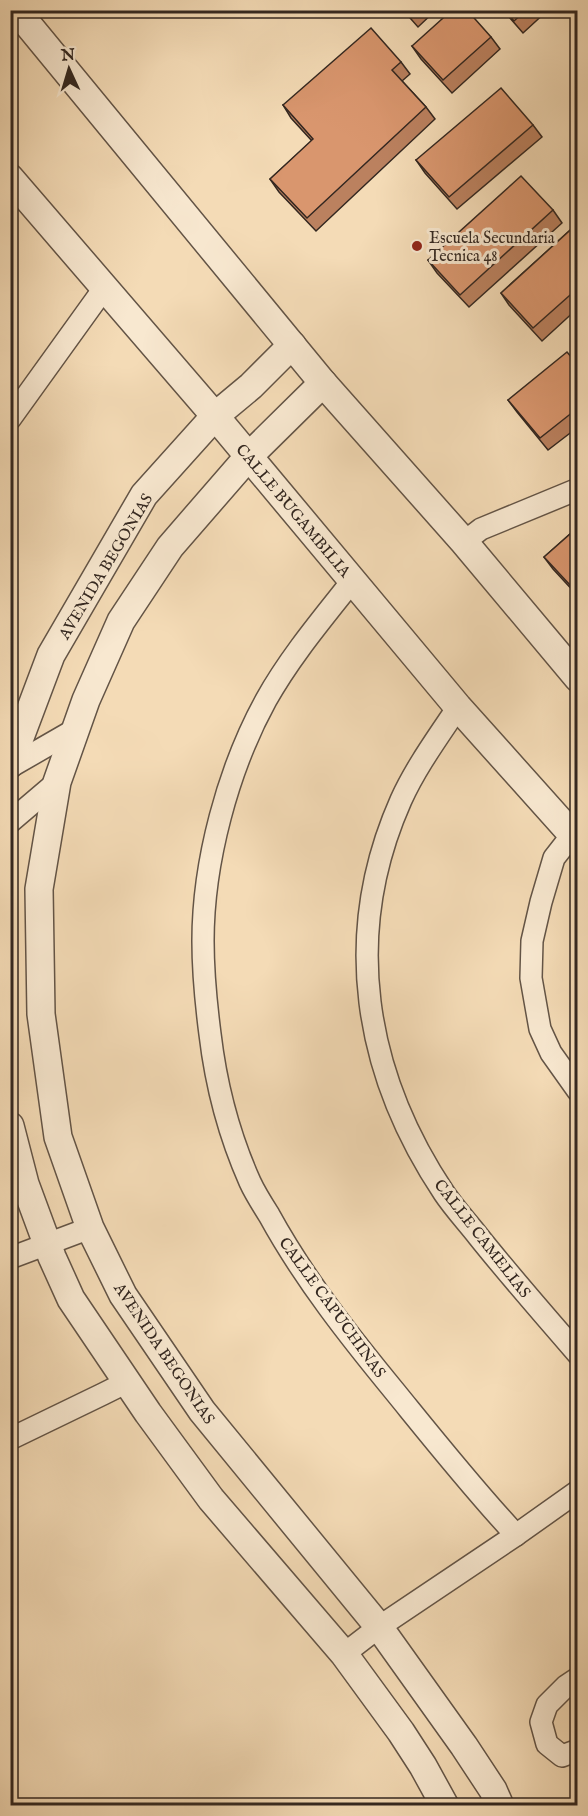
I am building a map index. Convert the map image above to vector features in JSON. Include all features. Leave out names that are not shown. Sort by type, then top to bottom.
[{"type":"street","points":[[16,10],[323,383],[464,542],[578,678]]},
{"type":"street","name":"CALLE BUGAMBILIA","points":[[10,177],[215,416],[458,707],[575,838]]},
{"type":"street","points":[[10,419],[105,287]]},
{"type":"street","name":"AVENIDA BEGONIAS","points":[[10,765],[51,655],[144,495],[215,416],[251,386],[292,345]]},
{"type":"street","name":"AVENIDA BEGONIAS","points":[[323,383],[248,457],[170,547],[121,621],[86,700],[57,782],[39,889],[41,1014],[58,1137],[90,1228],[123,1295],[202,1411],[379,1627],[464,1746],[493,1790],[500,1806]]},
{"type":"street","points":[[464,542],[481,529],[578,489]]},
{"type":"street","name":"CALLE CAPUCHINAS","points":[[353,580],[319,623],[272,690],[253,726],[229,789],[213,850],[204,909],[204,983],[214,1070],[225,1111],[250,1182],[303,1273],[367,1357],[516,1536]]},
{"type":"street","name":"CALLE CAMELIAS","points":[[458,707],[415,772],[393,819],[382,853],[370,900],[368,967],[370,1010],[382,1066],[418,1152],[446,1195],[491,1252],[578,1354]]},
{"type":"street","name":"AVENIDA BEGONIAS","points":[[10,765],[76,729]]},
{"type":"street","name":"AVENIDA BEGONIAS","points":[[10,822],[57,782]]},
{"type":"street","points":[[575,838],[554,858],[532,941],[531,978],[540,1029],[551,1053],[578,1091]]},
{"type":"street","points":[[10,1126],[25,1184],[47,1244],[71,1299],[211,1499],[344,1654],[401,1732],[445,1806]]},
{"type":"street","points":[[10,1258],[90,1228]]},
{"type":"street","points":[[10,1438],[127,1382]]},
{"type":"street","points":[[344,1654],[379,1627],[516,1536],[578,1491]]},
{"type":"street","points":[[578,1678],[566,1686],[547,1705],[541,1722],[547,1744],[562,1756],[578,1750]]},
{"type":"building","points":[[452,10],[467,10],[491,37],[443,80],[412,46]]},
{"type":"building","points":[[505,10],[526,10],[514,21]]},
{"type":"building","points":[[371,28],[401,62],[392,70],[426,107],[307,218],[270,179],[313,139],[283,105]]},
{"type":"building","points":[[501,88],[533,125],[449,197],[416,160]]},
{"type":"building","points":[[521,176],[553,210],[460,295],[428,260]]},
{"type":"building","points":[[578,223],[578,288],[533,328],[501,293]]},
{"type":"building","points":[[567,352],[578,365],[578,408],[540,438],[508,400]]},
{"type":"building","points":[[578,527],[578,579],[570,585],[544,557]]},
{"type":"place","name":"Escuela Secundaria Tecnica 48","points":[[417,246]]}]
